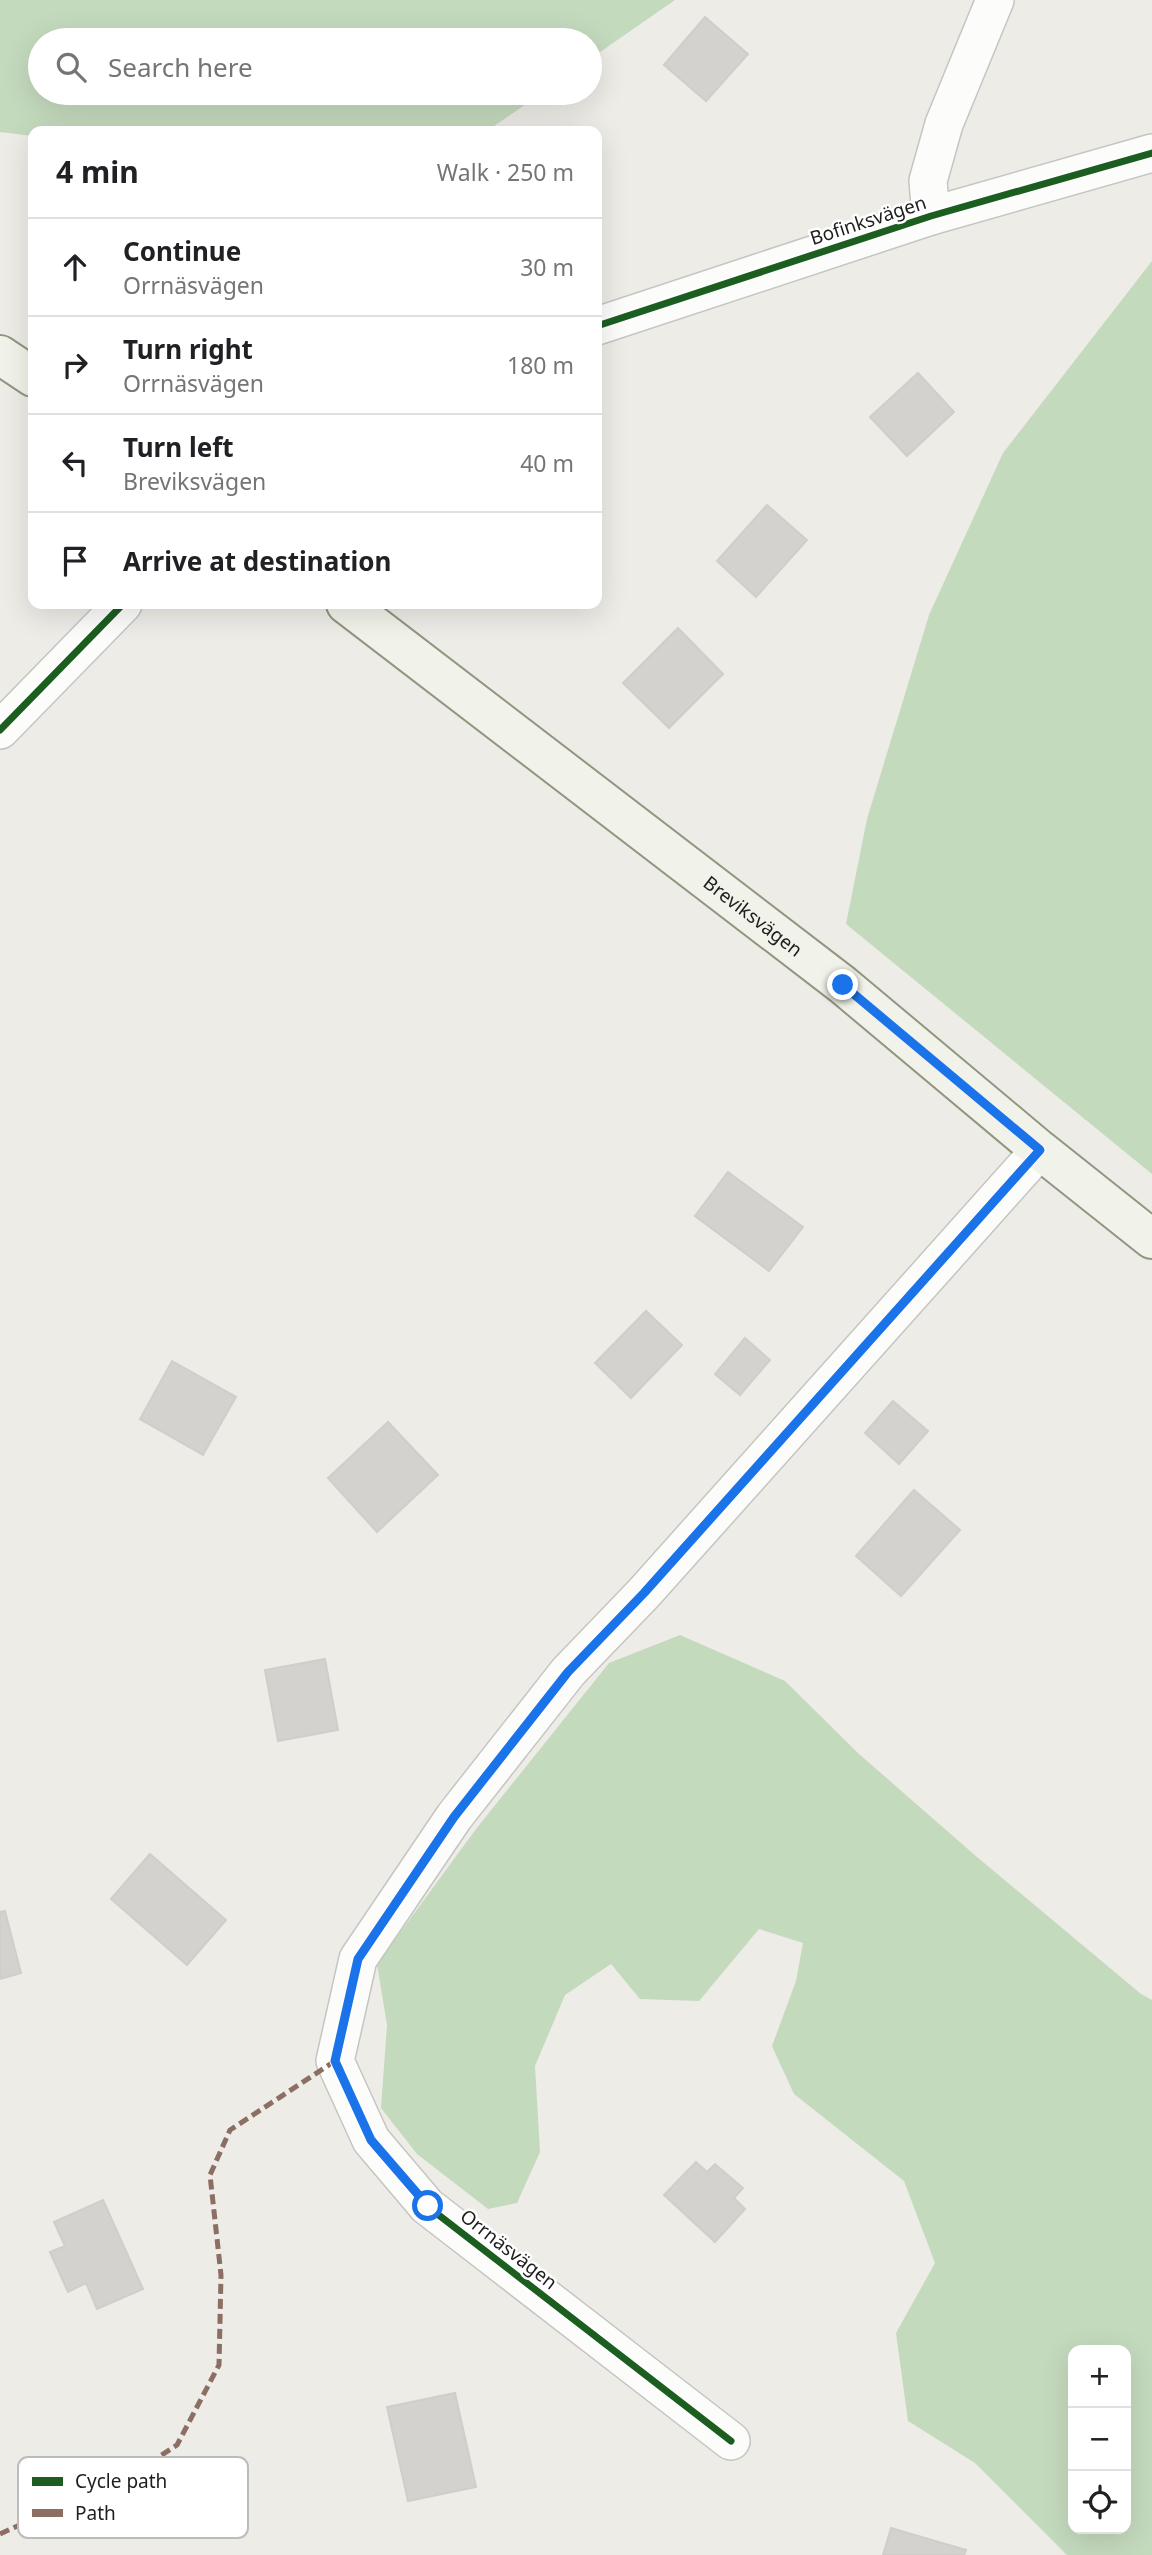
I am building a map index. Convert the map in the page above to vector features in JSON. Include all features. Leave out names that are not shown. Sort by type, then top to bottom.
[{"type":"main road","points":[[0,355],[28,374]]},
{"type":"main road","name":"Breviksvägen","points":[[353,609],[843,985],[1040,1150],[1152,1239]]},
{"type":"street","points":[[930,216],[928,181],[944,124],[995,0]]},
{"type":"street","name":"Bofinksvägen","points":[[602,324],[930,216],[1152,153]]},
{"type":"street","points":[[0,730],[118,609]]},
{"type":"street","name":"Orrnäsvägen","points":[[731,2441],[428,2206],[371,2140],[335,2061],[358,1959],[454,1817],[568,1672],[644,1593],[1040,1150]]},
{"type":"green space","points":[[0,0],[675,0],[602,51],[602,28],[28,28],[28,105],[525,105],[494,126],[28,126],[28,135],[0,132]]},
{"type":"green space","points":[[1152,261],[1152,1174],[846,924],[867,819],[929,615],[1003,453]]},
{"type":"green space","points":[[680,1635],[785,1681],[859,1754],[977,1857],[1141,1994],[1152,2000],[1152,2555],[1067,2555],[975,2463],[908,2421],[896,2333],[935,2263],[904,2181],[794,2094],[772,2046],[796,1981],[803,1943],[759,1929],[699,2001],[640,1999],[611,1964],[565,1995],[535,2066],[540,2152],[517,2203],[488,2209],[417,2154],[381,2108],[387,2025],[377,1964],[476,1829],[609,1663]]},
{"type":"building","points":[[705,17],[748,54],[706,101],[664,65]]},
{"type":"building","points":[[918,373],[954,412],[907,456],[870,417]]},
{"type":"building","points":[[767,505],[807,540],[756,597],[717,561]]},
{"type":"building","points":[[678,628],[723,674],[669,728],[623,683]]},
{"type":"building","points":[[728,1172],[803,1227],[769,1271],[695,1216]]},
{"type":"building","points":[[646,1311],[682,1345],[631,1398],[595,1363]]},
{"type":"building","points":[[745,1338],[770,1360],[740,1395],[715,1374]]},
{"type":"building","points":[[172,1361],[236,1397],[203,1455],[140,1419]]},
{"type":"building","points":[[893,1401],[928,1431],[899,1464],[865,1433]]},
{"type":"building","points":[[388,1422],[438,1475],[377,1532],[328,1478]]},
{"type":"building","points":[[914,1490],[960,1530],[901,1596],[856,1556]]},
{"type":"building","points":[[325,1659],[338,1730],[278,1741],[265,1670]]},
{"type":"building","points":[[150,1854],[226,1920],[187,1965],[111,1899]]},
{"type":"building","points":[[5,1911],[21,1973],[0,1979],[0,1912]]},
{"type":"building","points":[[696,2162],[707,2172],[715,2164],[743,2188],[734,2198],[745,2209],[715,2242],[664,2195]]},
{"type":"building","points":[[103,2200],[143,2289],[97,2309],[86,2283],[68,2292],[50,2252],[65,2246],[54,2222]]},
{"type":"building","points":[[455,2393],[476,2487],[408,2501],[387,2407]]},
{"type":"building","points":[[891,2528],[966,2550],[964,2555],[883,2555]]},
{"type":"marked path","points":[[159,2457],[177,2445],[219,2365],[221,2275],[210,2175],[230,2130],[335,2061]]},
{"type":"marked path","points":[[0,2534],[18,2526]]},
{"type":"cycle path","points":[[602,324],[931,216],[1152,153]]},
{"type":"cycle path","points":[[0,730],[118,609]]},
{"type":"cycle path","points":[[731,2441],[427,2206],[371,2140],[335,2061],[358,1959],[454,1817],[568,1672],[644,1593],[1040,1150]]},
{"type":"route","points":[[428,2206],[371,2140],[335,2061],[358,1959],[454,1817],[568,1672],[644,1593],[1040,1150],[843,985]]}]
